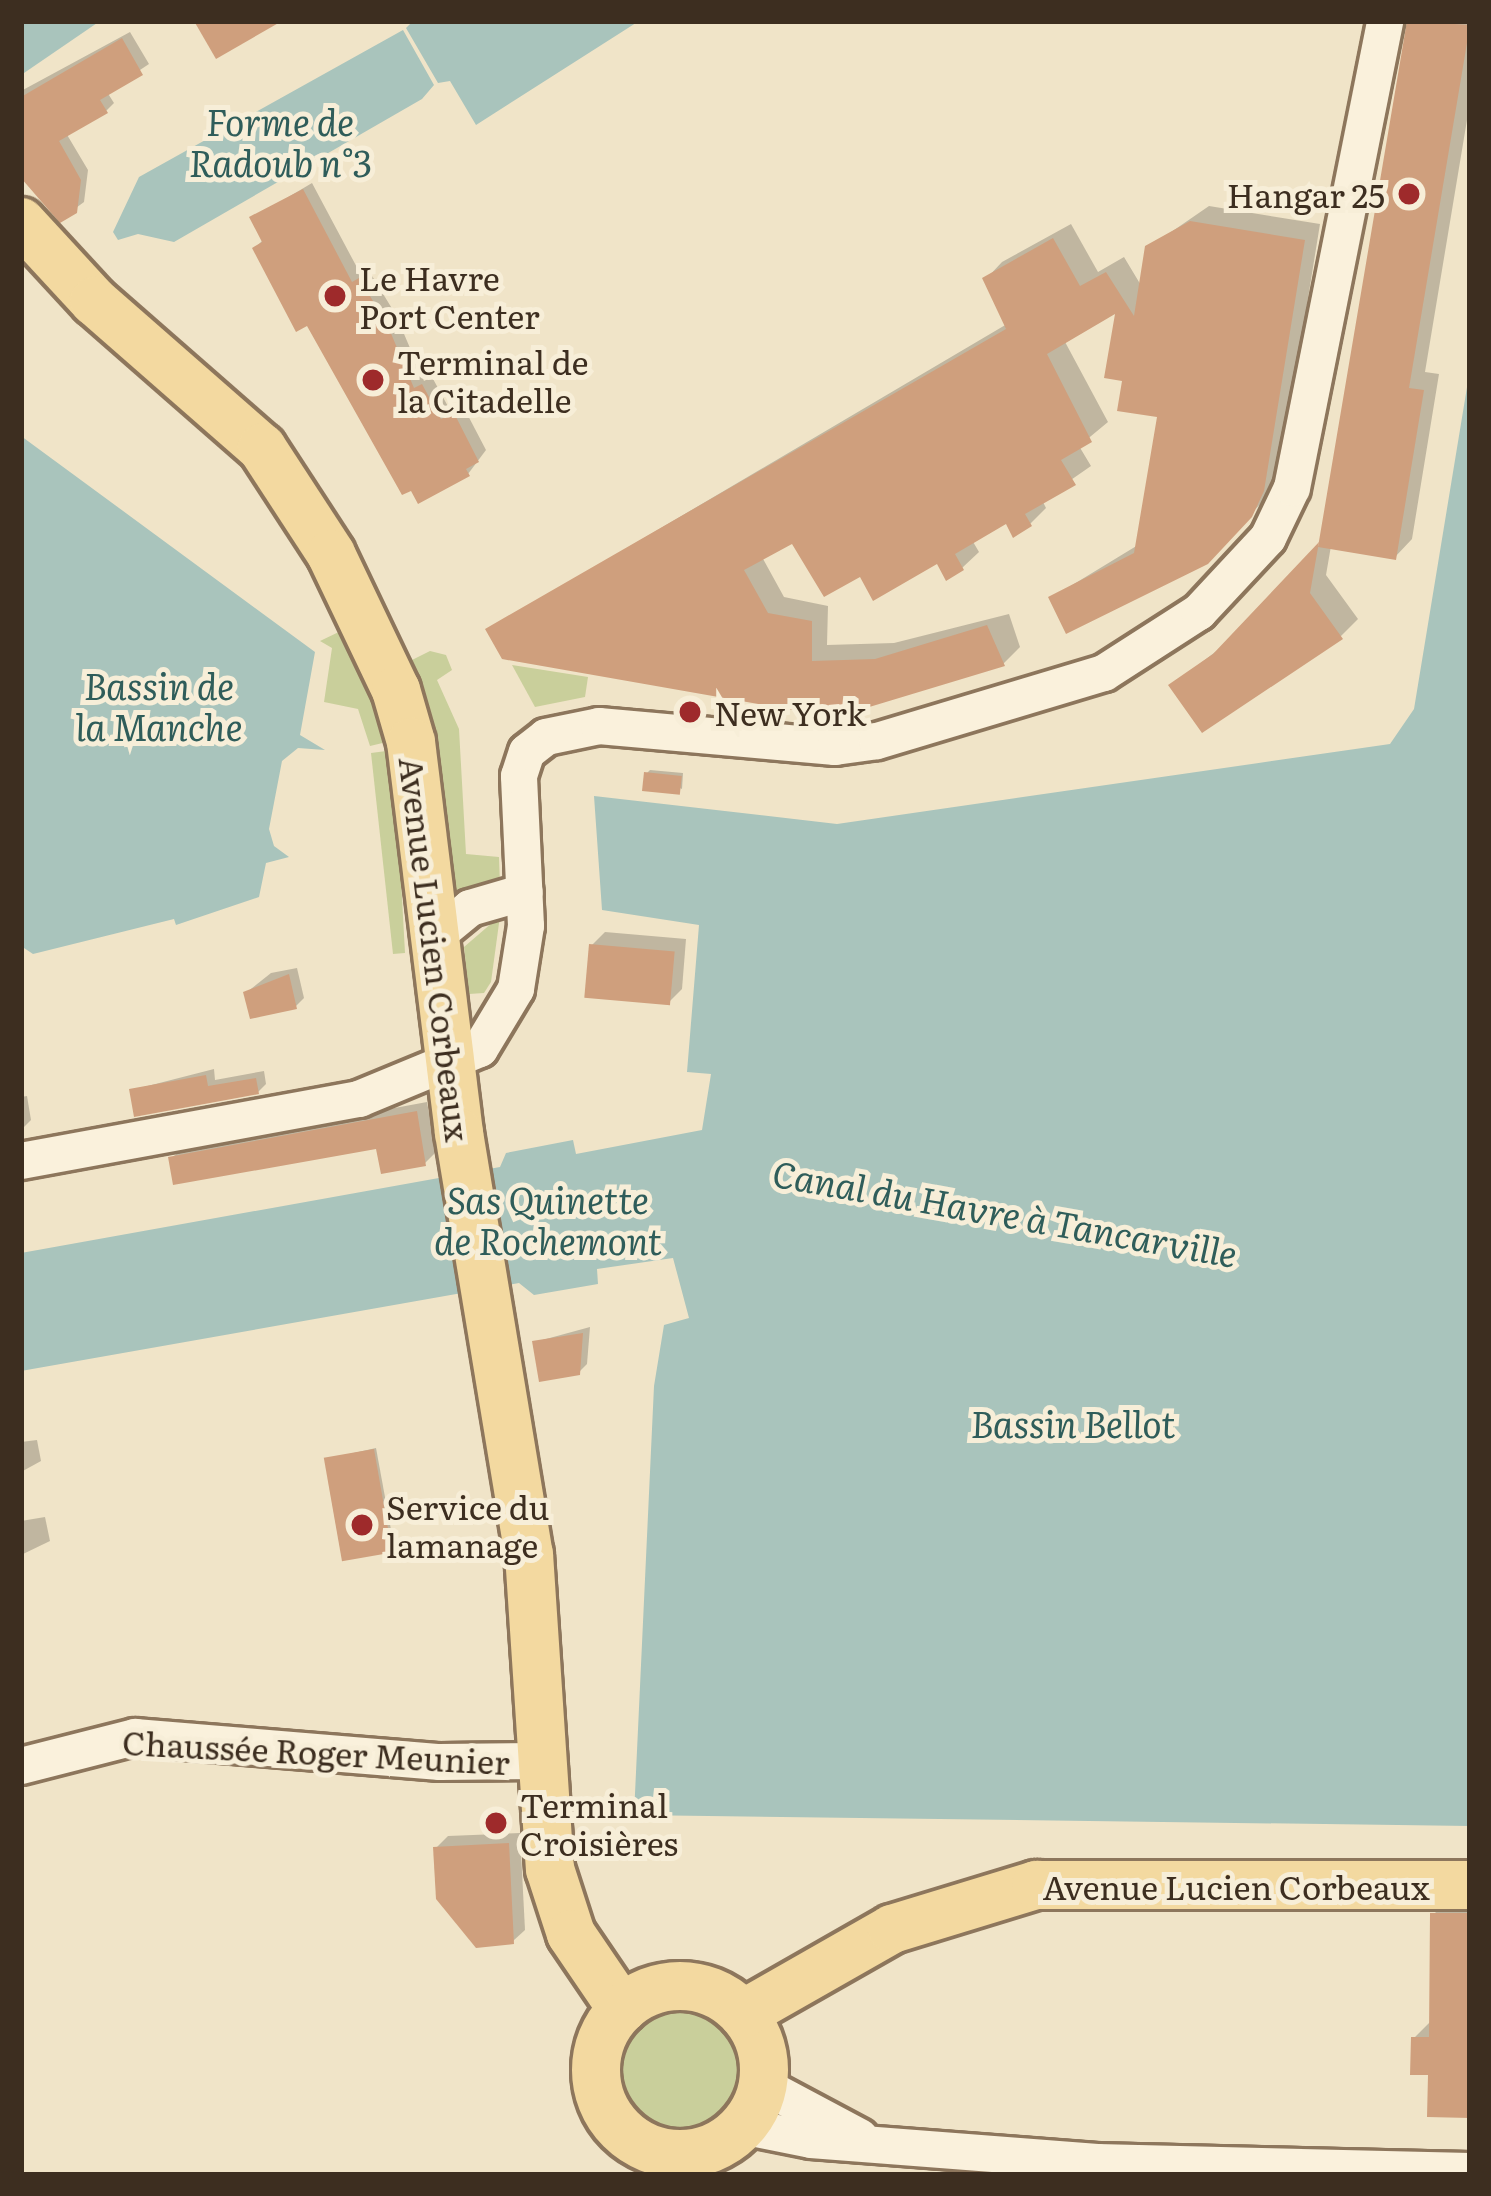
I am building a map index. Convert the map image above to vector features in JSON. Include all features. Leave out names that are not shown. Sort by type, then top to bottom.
[{"type":"main road","name":"Avenue Lucien Corbeaux","points":[[21,222],[94,301],[235,418],[296,493],[396,690],[411,742],[449,1067],[529,1555],[555,1893],[571,1934],[622,2008]]},
{"type":"main road","name":"Avenue Lucien Corbeaux","points":[[742,2014],[892,1929],[1036,1885],[1470,1885]]},
{"type":"main road","points":[[670,1986],[722,1996],[742,2014],[761,2048],[752,2106],[692,2153],[655,2150],[622,2132],[599,2096],[596,2073],[598,2049],[622,2008],[670,1986]]},
{"type":"street","points":[[21,1161],[359,1099],[407,1075],[449,1067],[481,1049],[507,1004],[526,926],[519,776],[527,752],[546,737],[599,725],[835,747],[877,741],[1104,673],[1150,647],[1239,576],[1292,488],[1385,21]]},
{"type":"street","points":[[435,937],[470,908],[525,892]]},
{"type":"street","points":[[442,1000],[479,1012],[507,1004]]},
{"type":"street","name":"Chaussée Roger Meunier","points":[[21,1766],[135,1737],[440,1762],[543,1761]]},
{"type":"street","points":[[752,2106],[874,2144],[1097,2162],[1470,2171]]},
{"type":"green space","points":[[345,629],[391,741],[370,746],[358,709],[324,702],[332,648],[320,641]]},
{"type":"green space","points":[[430,651],[446,655],[452,670],[437,680],[459,729],[466,854],[499,857],[500,886],[454,910],[408,662]]},
{"type":"green space","points":[[512,665],[588,677],[585,697],[535,707]]},
{"type":"green space","points":[[394,750],[405,953],[393,954],[371,753]]},
{"type":"green space","points":[[500,916],[491,982],[484,993],[469,994],[464,947]]},
{"type":"green space","points":[[678,2001],[703,2006],[724,2020],[738,2041],[743,2066],[738,2091],[724,2112],[703,2126],[678,2131],[653,2126],[632,2112],[618,2091],[613,2066],[618,2041],[632,2020],[653,2006]]},
{"type":"water","points":[[21,21],[100,21],[24,73]]},
{"type":"water","points":[[413,21],[639,21],[476,125],[450,81],[438,83],[406,28]]},
{"type":"water","name":"Forme de Radoub n°3","points":[[403,30],[434,85],[422,99],[174,242],[138,234],[118,240],[113,232],[139,177]]},
{"type":"water","name":"Bassin Bellot","points":[[1470,369],[1470,1826],[634,1815],[654,1386],[664,1325],[689,1318],[673,1258],[597,1269],[598,1284],[534,1295],[519,1283],[21,1371],[21,1253],[500,1167],[506,1153],[573,1140],[576,1154],[702,1130],[711,1074],[687,1072],[699,925],[602,910],[594,796],[837,824],[1390,744],[1414,709]]},
{"type":"water","name":"Bassin de la Manche","points":[[21,436],[315,652],[300,735],[325,750],[298,748],[282,761],[269,829],[274,846],[289,857],[266,863],[259,897],[176,925],[174,919],[33,954],[21,946]]},
{"type":"building","points":[[194,21],[282,21],[216,59]]},
{"type":"building","name":"Hangar 25","points":[[1407,21],[1470,25],[1409,388],[1424,390],[1396,560],[1318,547]]},
{"type":"building","points":[[122,38],[143,75],[100,100],[108,113],[59,141],[81,180],[77,213],[60,223],[21,178],[21,97]]},
{"type":"building","name":"Terminal de la Citadelle","points":[[303,189],[352,282],[359,278],[387,324],[414,388],[422,384],[441,419],[454,413],[479,462],[466,469],[470,476],[418,504],[411,491],[402,495],[307,326],[296,332],[252,248],[262,242],[249,217]]},
{"type":"building","points":[[1190,221],[1305,240],[1264,491],[1252,517],[1208,564],[1066,634],[1048,597],[1134,553],[1157,417],[1117,411],[1122,381],[1104,378],[1115,314],[1047,354],[1092,442],[1061,460],[1076,485],[1025,514],[1032,526],[1013,538],[1006,524],[955,554],[964,570],[946,581],[937,564],[873,601],[860,577],[824,597],[792,544],[744,570],[768,613],[812,621],[812,661],[875,659],[987,625],[1005,666],[866,708],[792,710],[502,659],[485,629],[1006,329],[982,278],[1053,238],[1080,286],[1106,272],[1134,316],[1145,246]]},
{"type":"building","points":[[1319,542],[1310,593],[1343,639],[1202,733],[1168,685],[1213,654]]},
{"type":"building","points":[[644,772],[682,776],[680,795],[642,791]]},
{"type":"building","points":[[589,944],[675,951],[670,1005],[584,998]]},
{"type":"building","points":[[289,974],[297,1009],[250,1019],[243,992]]},
{"type":"building","points":[[206,1075],[208,1086],[256,1078],[259,1094],[134,1117],[129,1089]]},
{"type":"building","points":[[417,1111],[426,1166],[381,1174],[376,1149],[173,1185],[168,1157]]},
{"type":"building","points":[[583,1333],[580,1375],[539,1382],[532,1341]]},
{"type":"building","name":"Service du lamanage","points":[[374,1449],[392,1552],[342,1561],[324,1458]]},
{"type":"building","points":[[509,1843],[514,1944],[476,1948],[436,1899],[433,1847]]},
{"type":"building","points":[[1430,1913],[1470,1913],[1470,2118],[1427,2117],[1428,2075],[1410,2075],[1411,2037],[1429,2037]]},
{"type":"place","name":"Hangar 25","points":[[1409,194]]},
{"type":"place","name":"Le Havre Port Center","points":[[335,296]]},
{"type":"place","name":"Terminal de la Citadelle","points":[[373,380]]},
{"type":"place","name":"New York","points":[[690,712]]},
{"type":"place","name":"Service du lamanage","points":[[362,1525]]},
{"type":"place","name":"Terminal Croisières","points":[[496,1823]]},
{"type":"water label","name":"Canal du Havre à Tancarville","points":[[1005,1212]]},
{"type":"water label","name":"Sas Quinette de Rochemont","points":[[548,1218]]}]
